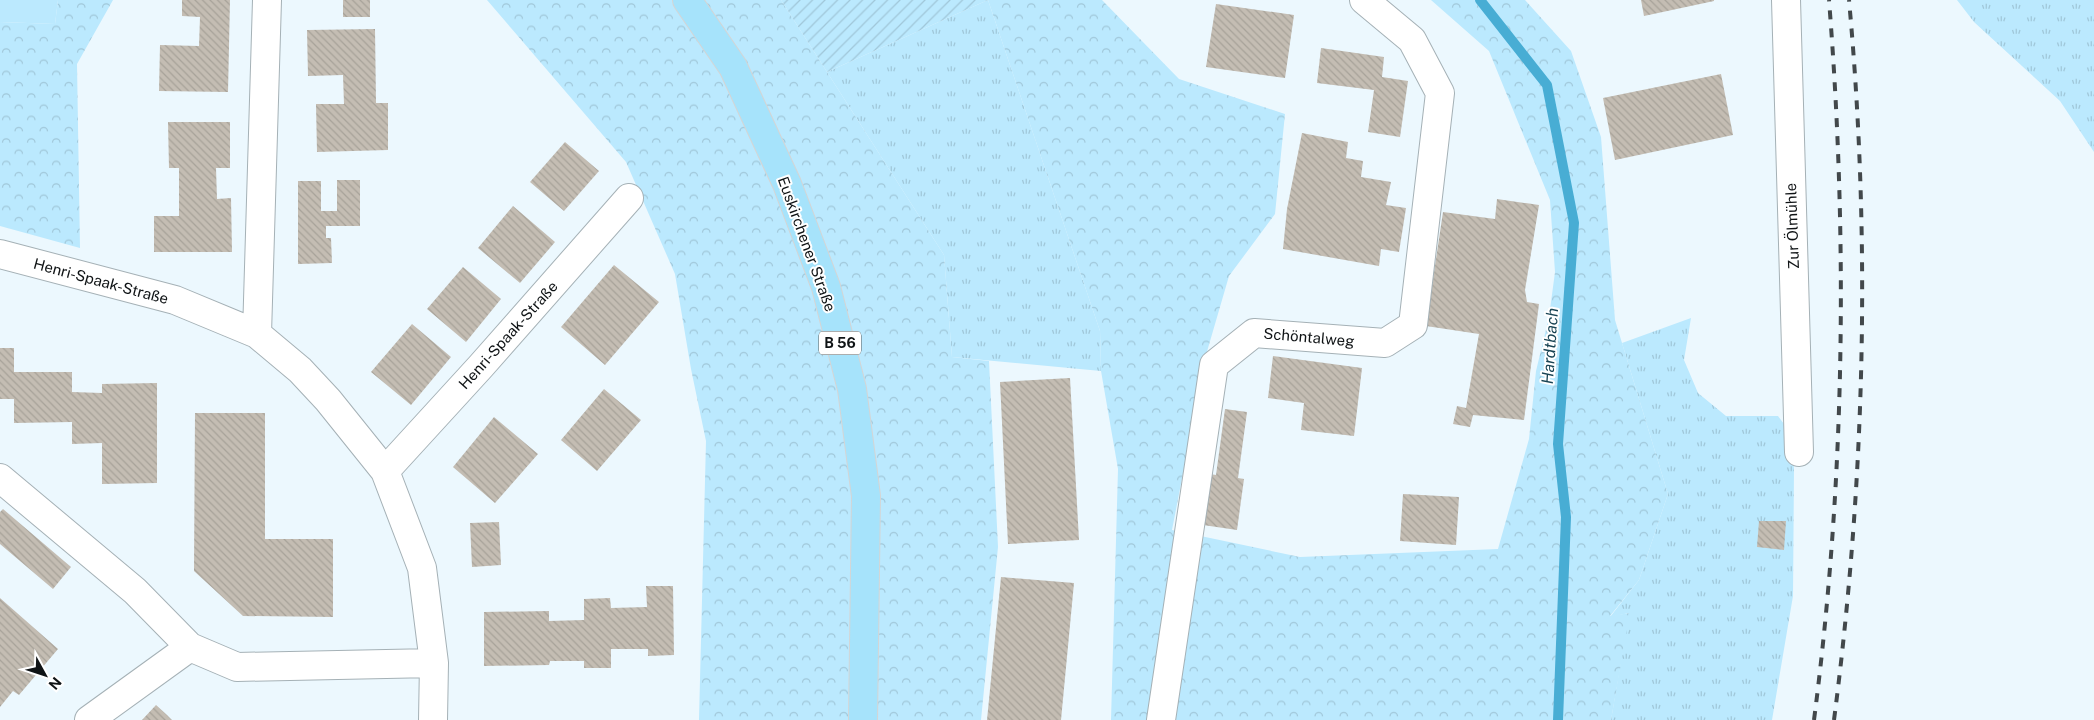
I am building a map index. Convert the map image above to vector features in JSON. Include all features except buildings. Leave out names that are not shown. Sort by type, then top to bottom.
[{"type":"main road","name":"Euskirchener Straße","points":[[687,0],[733,67],[787,184],[826,287],[849,380],[866,496],[863,720]]},
{"type":"street","points":[[257,334],[267,0]]},
{"type":"street","name":"Schöntalweg","points":[[1161,720],[1214,365],[1254,333],[1385,343],[1413,324],[1440,93],[1412,40],[1364,0]]},
{"type":"street","name":"Zur Ölmühle","points":[[1786,0],[1799,452]]},
{"type":"street","name":"Henri-Spaak-Straße","points":[[385,471],[481,366],[629,198]]},
{"type":"street","name":"Henri-Spaak-Straße","points":[[0,254],[175,300],[257,334],[300,370],[328,400],[385,471],[422,568],[434,663],[433,720]]},
{"type":"street","points":[[0,479],[135,591],[190,646],[237,667],[434,663]]},
{"type":"street","points":[[89,720],[190,646]]},
{"type":"green space","points":[[0,0],[58,0],[55,24],[0,22]]},
{"type":"green space","points":[[58,0],[113,0],[77,64],[80,248],[0,226],[0,22],[55,24]]},
{"type":"green space","points":[[487,0],[781,0],[944,255],[952,357],[989,361],[998,547],[981,720],[699,720],[706,441],[691,369],[675,274],[626,162]]},
{"type":"green space","points":[[781,0],[988,0],[827,72]]},
{"type":"green space","points":[[988,0],[1100,331],[1101,371],[952,357],[944,255],[827,72]]},
{"type":"green space","points":[[988,0],[1102,0],[1179,79],[1285,114],[1275,214],[1229,276],[1206,355],[1172,530],[1300,557],[1498,549],[1529,439],[1536,371],[1549,317],[1555,272],[1550,200],[1489,51],[1431,0],[1525,0],[1571,51],[1601,137],[1615,320],[1668,494],[1639,580],[1610,616],[1630,613],[1611,720],[1111,720],[1118,469],[1101,371],[1100,331]]},
{"type":"green space","points":[[1957,0],[2094,0],[2094,152],[2060,101],[1974,22]]},
{"type":"green space","points":[[1691,318],[1684,360],[1698,393],[1726,416],[1778,416],[1787,428],[1794,468],[1793,596],[1772,720],[1611,720],[1629,613],[1610,617],[1639,580],[1668,494],[1622,343]]},
{"type":"waterway","name":"Hardtbach","points":[[1480,0],[1547,85],[1574,223],[1558,444],[1566,517],[1558,720]]},
{"type":"railway","points":[[1814,720],[1832,540],[1840,360],[1839,180],[1829,0]]},
{"type":"railway","points":[[1834,720],[1853,540],[1861,360],[1860,180],[1849,0]]}]
